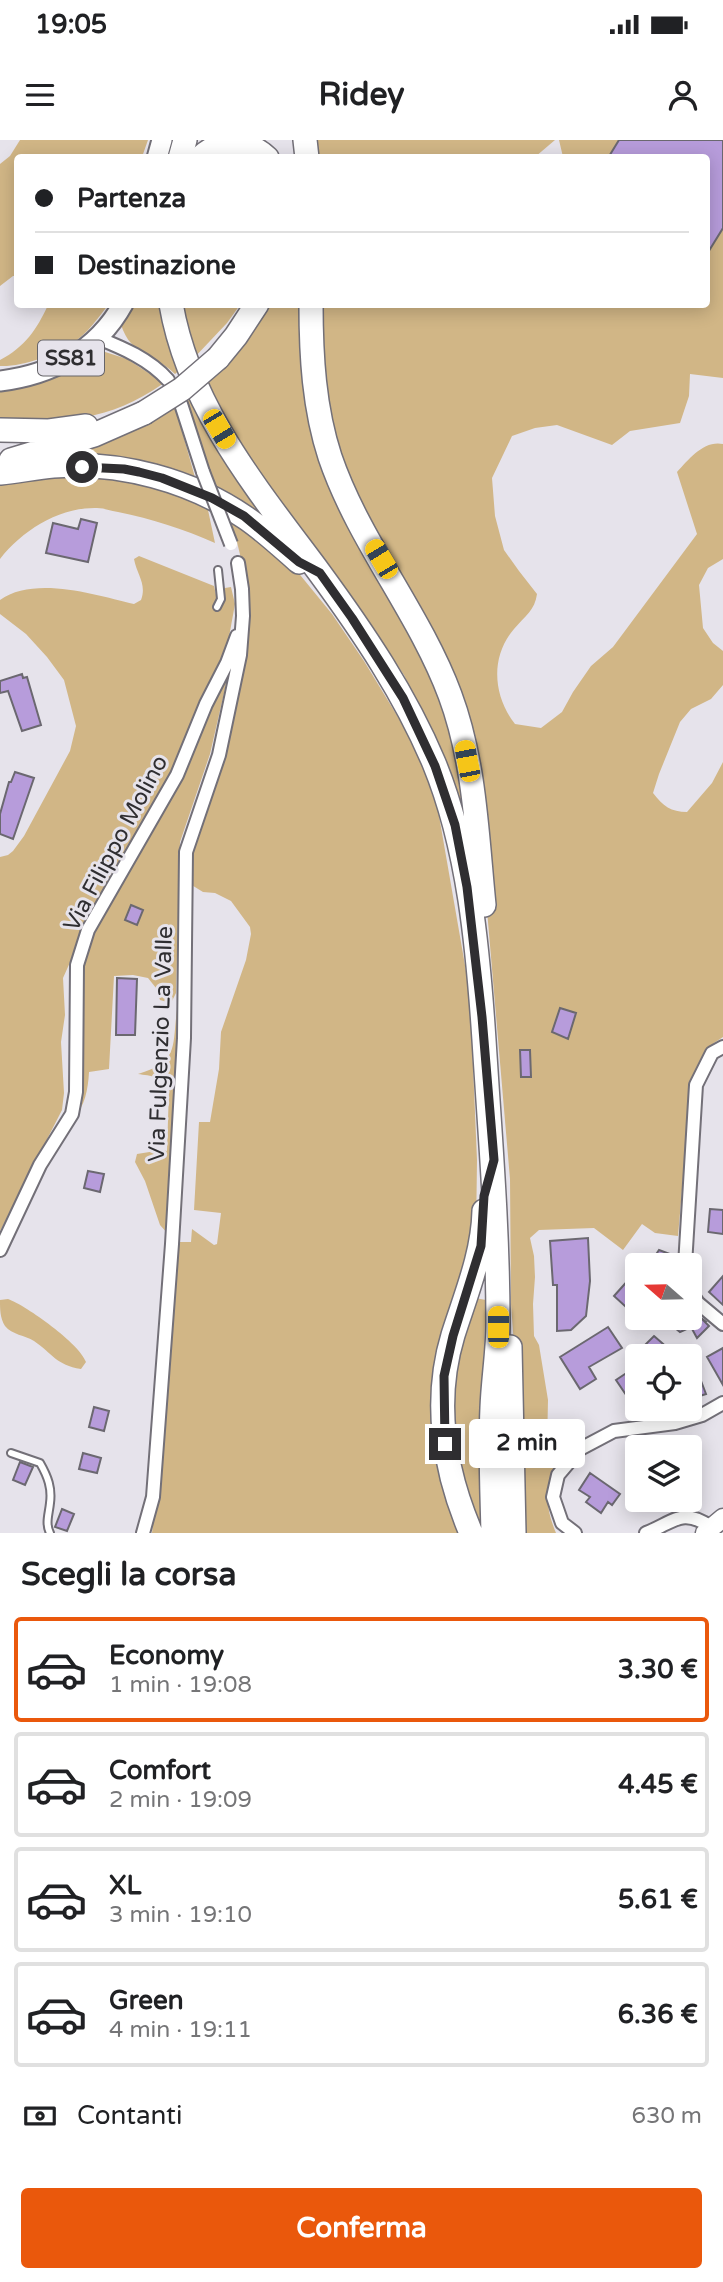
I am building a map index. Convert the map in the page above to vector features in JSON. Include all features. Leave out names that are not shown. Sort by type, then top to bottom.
[{"type":"highway","points":[[203,154],[228,141],[243,142],[262,154]]},
{"type":"highway","points":[[173,308],[186,364],[219,429],[257,489],[352,618],[403,698],[435,766],[449,807],[461,855],[482,1017],[494,1160],[498,1327],[492,1406],[493,1533]]},
{"type":"highway","points":[[236,336],[247,308]]},
{"type":"highway","points":[[0,463],[94,435],[144,413],[182,389],[218,358],[254,308]]},
{"type":"highway","points":[[310,308],[314,384],[330,456],[353,511],[431,651],[451,696],[462,736],[472,785],[485,923],[482,1017]]},
{"type":"highway","points":[[0,430],[70,430],[144,413]]},
{"type":"highway","points":[[0,473],[55,466],[108,467],[162,478],[212,498],[244,516],[299,562],[320,573]]},
{"type":"highway","points":[[471,1533],[460,1507],[445,1444],[443,1393],[447,1357],[481,1246],[484,1196],[494,1160]]},
{"type":"highway","points":[[497,1244],[509,1308],[514,1533]]},
{"type":"main road","name":"SS81","points":[[0,381],[35,375],[75,356],[98,338],[120,308]]},
{"type":"street","points":[[98,338],[138,356],[160,370],[168,380]]},
{"type":"street","points":[[181,404],[203,472],[231,544]]},
{"type":"street","name":"Via Fulgenzio La Valle","points":[[143,1533],[153,1497],[173,1230],[184,1038],[186,852],[219,755],[240,655],[243,615],[238,563]]},
{"type":"street","name":"Via Filippo Molino","points":[[0,1250],[40,1165],[72,1114],[76,1092],[76,965],[88,930],[177,775],[206,704],[227,663],[243,615]]},
{"type":"street","points":[[686,1253],[696,1085],[712,1053],[723,1047]]},
{"type":"street","points":[[702,1306],[723,1324]]},
{"type":"street","points":[[576,1533],[562,1523],[553,1497],[558,1475],[580,1449],[614,1431],[675,1423],[702,1415],[723,1403]]},
{"type":"street","points":[[646,1533],[679,1518],[697,1518],[713,1526]]},
{"type":"lane","points":[[217,607],[221,599],[218,570]]},
{"type":"lane","points":[[11,1453],[40,1463],[47,1475],[51,1488],[47,1527],[50,1533]]},
{"type":"shaded area","points":[[20,140],[148,140],[143,154],[14,154],[14,276],[0,286],[0,164],[10,156]]},
{"type":"shaded area","points":[[312,140],[555,140],[539,154],[312,154]]},
{"type":"shaded area","points":[[559,140],[723,140],[723,378],[690,374],[689,396],[680,423],[630,431],[612,445],[557,425],[535,428],[512,436],[492,478],[495,516],[504,550],[537,594],[532,609],[506,640],[501,652],[497,677],[499,689],[502,701],[515,724],[541,728],[562,712],[591,666],[613,647],[697,534],[677,472],[703,448],[723,444],[723,559],[708,568],[699,585],[703,628],[713,643],[723,651],[723,685],[711,699],[691,709],[680,722],[653,793],[668,807],[687,812],[712,783],[723,762],[723,1037],[714,1043],[704,1058],[690,1098],[678,1236],[655,1233],[642,1224],[623,1250],[594,1228],[539,1230],[530,1238],[535,1277],[534,1336],[539,1345],[548,1400],[547,1446],[557,1462],[548,1497],[556,1533],[519,1533],[517,1386],[511,1304],[510,1179],[475,770],[353,496],[321,392],[319,308],[710,308],[710,154],[562,154]]},
{"type":"shaded area","points":[[46,308],[106,308],[88,330],[67,347],[28,362],[0,366],[0,360],[29,337]]},
{"type":"shaded area","points":[[124,308],[165,308],[181,369],[175,374],[141,352],[128,339],[119,317]]},
{"type":"shaded area","points":[[179,308],[238,308],[227,323],[193,359]]},
{"type":"shaded area","points":[[263,308],[303,308],[308,379],[393,591],[458,741],[463,800],[454,798],[438,748],[404,675],[354,602],[293,527],[202,384]]},
{"type":"shaded area","points":[[99,350],[127,359],[164,383],[124,406],[85,417],[0,424],[0,386]]},
{"type":"shaded area","points":[[195,390],[264,513],[259,518],[219,496],[182,401]]},
{"type":"shaded area","points":[[175,406],[196,481],[70,458],[67,450]]},
{"type":"shaded area","points":[[123,471],[202,496],[215,543],[143,518],[102,508],[83,509],[69,511],[43,522],[9,548],[0,559],[0,475]]},
{"type":"shaded area","points":[[223,509],[283,554],[332,614],[404,727],[423,767],[438,810],[470,994],[477,1160],[476,1236],[443,1334],[464,1533],[152,1533],[165,1427],[175,1242],[191,1242],[192,1229],[214,1245],[217,1244],[221,1213],[194,1210],[199,1122],[210,1122],[219,1069],[221,1032],[246,960],[251,934],[250,927],[231,901],[215,893],[203,892],[190,884],[191,848],[232,717],[250,611],[248,588],[237,542]]},
{"type":"shaded area","points":[[139,556],[214,586],[217,599],[225,599],[225,588],[231,587],[235,604],[229,637],[217,671],[192,718],[182,750],[159,802],[80,940],[63,978],[65,1015],[61,1042],[64,1093],[62,1110],[0,1231],[0,857],[13,851],[24,836],[70,751],[76,726],[64,680],[26,634],[0,614],[0,600],[30,589],[48,588],[84,592],[134,604],[141,600],[143,594],[134,559]]},
{"type":"shaded area","points":[[233,654],[210,754],[180,842],[176,993],[172,1001],[167,1002],[160,1000],[156,988],[148,978],[133,975],[114,976],[109,1069],[89,1072],[85,1097],[73,1119],[78,986],[92,931]]},
{"type":"shaded area","points":[[177,1010],[180,1024],[168,1234],[160,1225],[145,1181],[135,1162],[137,1154],[167,1151],[169,1089],[161,1079],[138,1074],[161,1064],[167,1058],[173,1043]]},
{"type":"shaded area","points":[[475,1298],[486,1300],[482,1533],[476,1533],[446,1401]]},
{"type":"shaded area","points":[[8,1299],[64,1336],[82,1354],[86,1362],[81,1369],[60,1362],[34,1341],[8,1329],[1,1317],[0,1300]]},
{"type":"building","points":[[619,140],[723,140],[723,228],[710,249],[710,154],[610,154]]},
{"type":"building","points":[[81,519],[97,523],[88,562],[46,553],[53,523],[78,529]]},
{"type":"building","points":[[22,674],[23,678],[27,677],[41,725],[22,731],[8,691],[0,693],[0,681]]},
{"type":"building","points":[[15,772],[34,778],[13,839],[0,834],[0,814],[9,782]]},
{"type":"building","points":[[131,905],[143,910],[137,925],[125,920]]},
{"type":"building","points":[[117,978],[137,979],[135,1035],[116,1035]]},
{"type":"building","points":[[560,1008],[576,1013],[568,1039],[552,1032]]},
{"type":"building","points":[[520,1050],[530,1050],[531,1077],[521,1077]]},
{"type":"building","points":[[88,1171],[104,1174],[100,1192],[84,1188]]},
{"type":"building","points":[[710,1209],[723,1210],[723,1234],[708,1232]]},
{"type":"building","points":[[588,1238],[590,1281],[586,1316],[571,1330],[557,1331],[557,1285],[553,1285],[550,1241]]},
{"type":"building","points":[[723,1276],[723,1305],[709,1292]]},
{"type":"building","points":[[625,1284],[625,1306],[614,1296]]},
{"type":"building","points":[[702,1319],[709,1326],[697,1338],[693,1330],[702,1330]]},
{"type":"building","points":[[608,1327],[622,1348],[589,1367],[596,1379],[580,1389],[560,1357]]},
{"type":"building","points":[[654,1336],[663,1344],[646,1344]]},
{"type":"building","points":[[723,1348],[723,1385],[707,1357]]},
{"type":"building","points":[[625,1374],[625,1393],[616,1380]]},
{"type":"building","points":[[94,1407],[109,1411],[104,1431],[89,1427]]},
{"type":"building","points":[[83,1453],[101,1458],[97,1473],[79,1469]]},
{"type":"building","points":[[20,1462],[33,1467],[25,1485],[13,1480]]},
{"type":"building","points":[[590,1473],[620,1494],[612,1505],[608,1502],[601,1513],[586,1502],[590,1497],[579,1490]]},
{"type":"building","points":[[62,1509],[74,1514],[67,1531],[55,1527]]},
{"type":"route","points":[[82,467],[108,467],[139,472],[212,498],[244,516],[299,562],[320,573],[403,698],[435,766],[455,825],[467,887],[478,974],[494,1160],[484,1196],[481,1246],[447,1357],[443,1393],[445,1444]]}]
